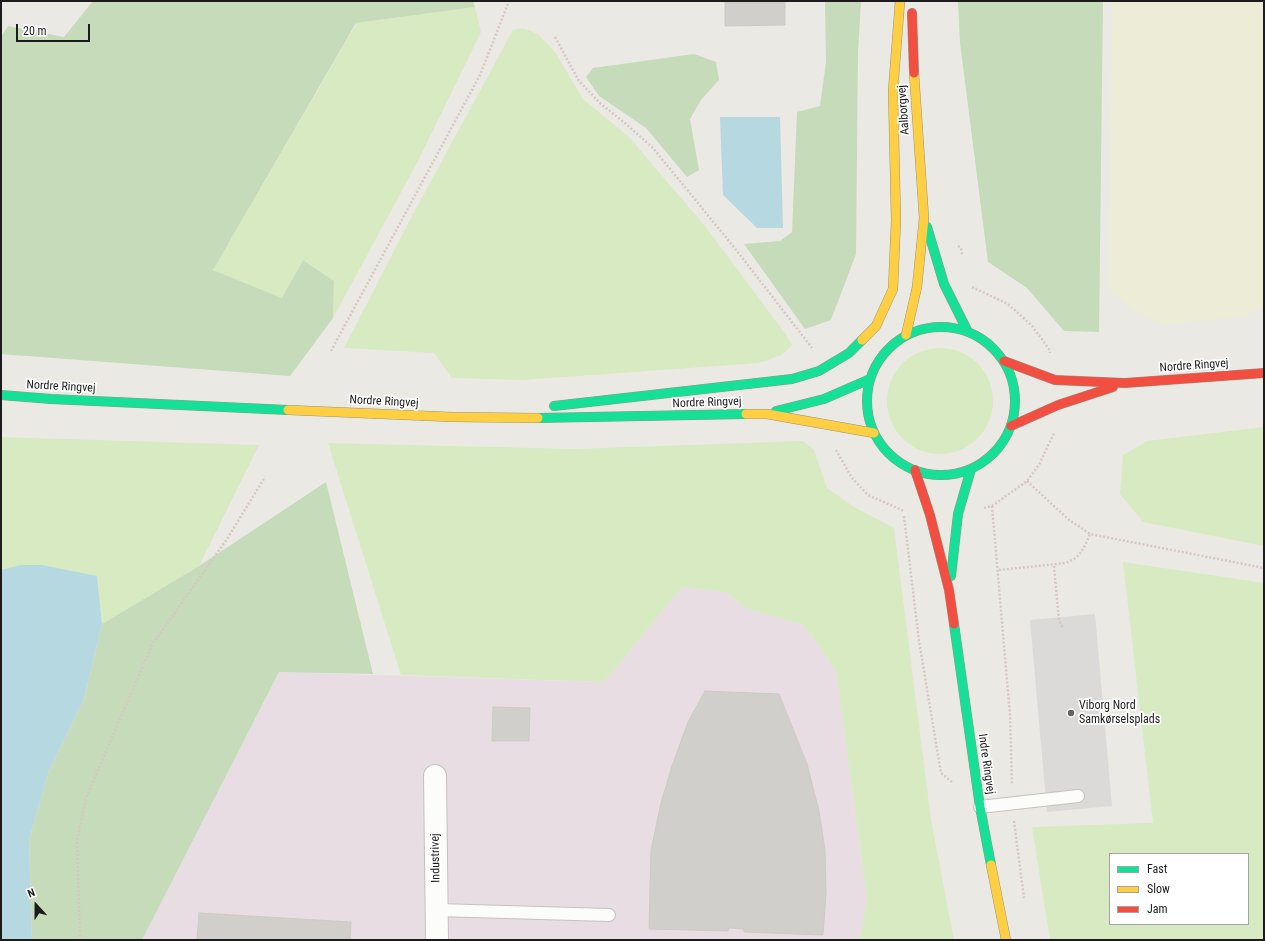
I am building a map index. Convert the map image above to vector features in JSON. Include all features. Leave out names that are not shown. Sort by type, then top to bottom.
[{"type":"main road","points":[[547,407],[792,379],[819,371],[849,353],[876,326],[893,289],[896,220],[893,91],[900,1]]},
{"type":"main road","name":"Aalborgvej","points":[[906,335],[917,287],[924,218],[913,58],[911,1]]},
{"type":"main road","name":"Aalborgvej","points":[[924,218],[944,284],[968,332]]},
{"type":"main road","points":[[947,327],[968,332],[982,339],[994,349],[1004,362],[1011,376],[1015,393],[1015,410],[1011,426],[995,451],[971,468],[953,474],[934,474],[915,470],[898,461],[884,449],[874,432],[868,415],[867,397],[870,379],[878,361],[890,347],[906,335],[926,328],[947,327]]},
{"type":"main road","name":"Nordre Ringvej","points":[[1004,362],[1055,380],[1126,383],[1264,373]]},
{"type":"main road","name":"Nordre Ringvej","points":[[767,414],[824,399],[870,379]]},
{"type":"main road","name":"Nordre Ringvej","points":[[1011,426],[1058,405],[1126,383]]},
{"type":"main road","name":"Nordre Ringvej","points":[[1,395],[452,417],[556,418],[767,414],[874,432]]},
{"type":"main road","points":[[452,417],[531,408]]},
{"type":"main road","name":"Indre Ringvej","points":[[949,590],[958,514],[971,468]]},
{"type":"main road","name":"Indre Ringvej","points":[[915,470],[930,514],[949,590],[980,807],[1006,940]]},
{"type":"street","name":"Industrivej","points":[[435,776],[437,940]]},
{"type":"lane","points":[[980,807],[1078,796]]},
{"type":"lane","points":[[437,910],[609,915]]},
{"type":"path","points":[[331,351],[480,75],[509,1]]},
{"type":"path","points":[[555,37],[579,81],[600,103],[653,148],[736,251],[814,352]]},
{"type":"path","points":[[80,940],[77,842],[86,798],[152,645],[227,539],[265,477]]},
{"type":"path","points":[[1027,481],[1068,519],[1090,534],[1264,568]]},
{"type":"path","points":[[992,506],[999,570],[1010,715],[1013,803],[1024,902]]},
{"type":"path","points":[[903,511],[920,641],[941,773],[980,807]]},
{"type":"path","points":[[999,570],[1054,566],[1066,563],[1076,558],[1084,548],[1090,534]]},
{"type":"path","points":[[1054,566],[1059,621],[1063,628]]},
{"type":"shaded area","points":[[682,587],[726,592],[747,609],[804,625],[836,671],[867,898],[860,940],[142,940],[279,672],[604,682]]},
{"type":"shaded area","name":"Viborg Nord Samkørselsplads","points":[[1095,614],[1112,806],[1047,812],[1030,620]]},
{"type":"green space","points":[[93,1],[473,1],[475,7],[356,23],[213,270],[282,298],[303,260],[334,281],[333,318],[290,376],[1,354],[1,37],[8,26],[64,37]]},
{"type":"green space","points":[[825,1],[861,1],[858,52],[856,254],[831,320],[805,329],[744,244],[780,241],[792,232],[797,112],[820,106],[826,62]]},
{"type":"green space","points":[[958,1],[1103,1],[1099,332],[1064,331],[1027,288],[988,262],[960,43]]},
{"type":"green space","points":[[1112,1],[1264,1],[1264,307],[1245,316],[1163,325],[1131,309],[1108,288]]},
{"type":"green space","points":[[475,7],[481,32],[418,161],[333,318],[334,281],[303,260],[282,298],[213,270],[357,23]]},
{"type":"green space","points":[[523,28],[538,34],[555,52],[583,99],[629,137],[705,226],[787,336],[792,345],[782,355],[759,363],[523,380],[452,378],[434,353],[344,348],[412,216],[513,30]]},
{"type":"green space","points":[[694,54],[716,62],[719,80],[701,100],[690,119],[699,170],[687,177],[646,128],[599,96],[586,77],[593,68]]},
{"type":"green space","points":[[940,348],[960,352],[978,363],[989,381],[993,401],[989,421],[978,439],[960,450],[940,454],[920,450],[902,439],[891,421],[887,401],[891,381],[902,363],[920,352]]},
{"type":"green space","points":[[1264,427],[1264,546],[1143,522],[1120,494],[1123,455],[1147,441]]},
{"type":"green space","points":[[1,437],[259,445],[199,566],[102,624],[97,576],[1,570]]},
{"type":"green space","points":[[803,441],[814,450],[827,488],[854,507],[894,528],[931,820],[954,940],[860,940],[867,898],[836,671],[804,625],[747,609],[726,592],[682,587],[604,682],[401,675],[328,443],[575,449]]},
{"type":"green space","points":[[326,482],[373,674],[279,672],[142,940],[32,940],[29,840],[49,771],[84,699],[102,624],[199,566]]},
{"type":"green space","points":[[1123,562],[1264,583],[1264,940],[1050,940],[1032,827],[1153,823]]},
{"type":"water","points":[[720,117],[780,117],[783,228],[757,228],[723,195]]},
{"type":"water","points":[[20,565],[42,565],[97,576],[102,624],[84,699],[49,771],[29,840],[32,940],[1,940],[1,570]]},
{"type":"building","points":[[725,1],[785,1],[785,25],[725,26]]},
{"type":"building","points":[[705,691],[779,694],[807,764],[819,811],[825,850],[826,893],[823,935],[744,932],[744,929],[729,928],[728,931],[649,929],[651,850],[661,803],[672,766],[688,722]]},
{"type":"building","points":[[493,707],[530,708],[529,741],[492,741]]},
{"type":"building","points":[[199,913],[351,922],[350,940],[197,940]]},
{"type":"traffic: fast","points":[[927,227],[944,284],[968,332]]},
{"type":"traffic: fast","points":[[941,327],[962,330],[976,336],[988,344],[998,354],[1006,366],[1012,380],[1015,401],[1012,422],[1006,436],[998,448],[988,458],[976,466],[962,472],[941,475],[920,472],[906,466],[894,458],[884,448],[876,436],[870,422],[867,401],[870,380],[876,366],[884,354],[894,344],[906,336],[920,330],[941,327]]},
{"type":"traffic: fast","points":[[554,406],[792,379],[819,371],[849,353],[862,340]]},
{"type":"traffic: fast","points":[[776,411],[824,399],[870,379]]},
{"type":"traffic: fast","points":[[1,395],[51,399],[288,410]]},
{"type":"traffic: fast","points":[[538,418],[746,414]]},
{"type":"traffic: fast","points":[[951,576],[958,514],[971,469]]},
{"type":"traffic: fast","points":[[954,624],[980,807],[991,865]]},
{"type":"traffic: slow","points":[[862,340],[876,326],[893,289],[896,220],[893,91],[900,1]]},
{"type":"traffic: slow","points":[[906,335],[917,287],[924,218],[914,73]]},
{"type":"traffic: slow","points":[[288,410],[452,417],[538,418]]},
{"type":"traffic: slow","points":[[746,414],[767,414],[874,433]]},
{"type":"traffic: slow","points":[[991,865],[1006,940]]},
{"type":"traffic: jam","points":[[912,13],[914,73]]},
{"type":"traffic: jam","points":[[1004,361],[1055,380],[1125,383],[1264,373]]},
{"type":"traffic: jam","points":[[1011,426],[1058,405],[1113,387]]},
{"type":"traffic: jam","points":[[915,470],[930,515],[949,590],[954,624]]},
{"type":"place","name":"Viborg Nord Samkørselsplads","points":[[1071,713]]}]
